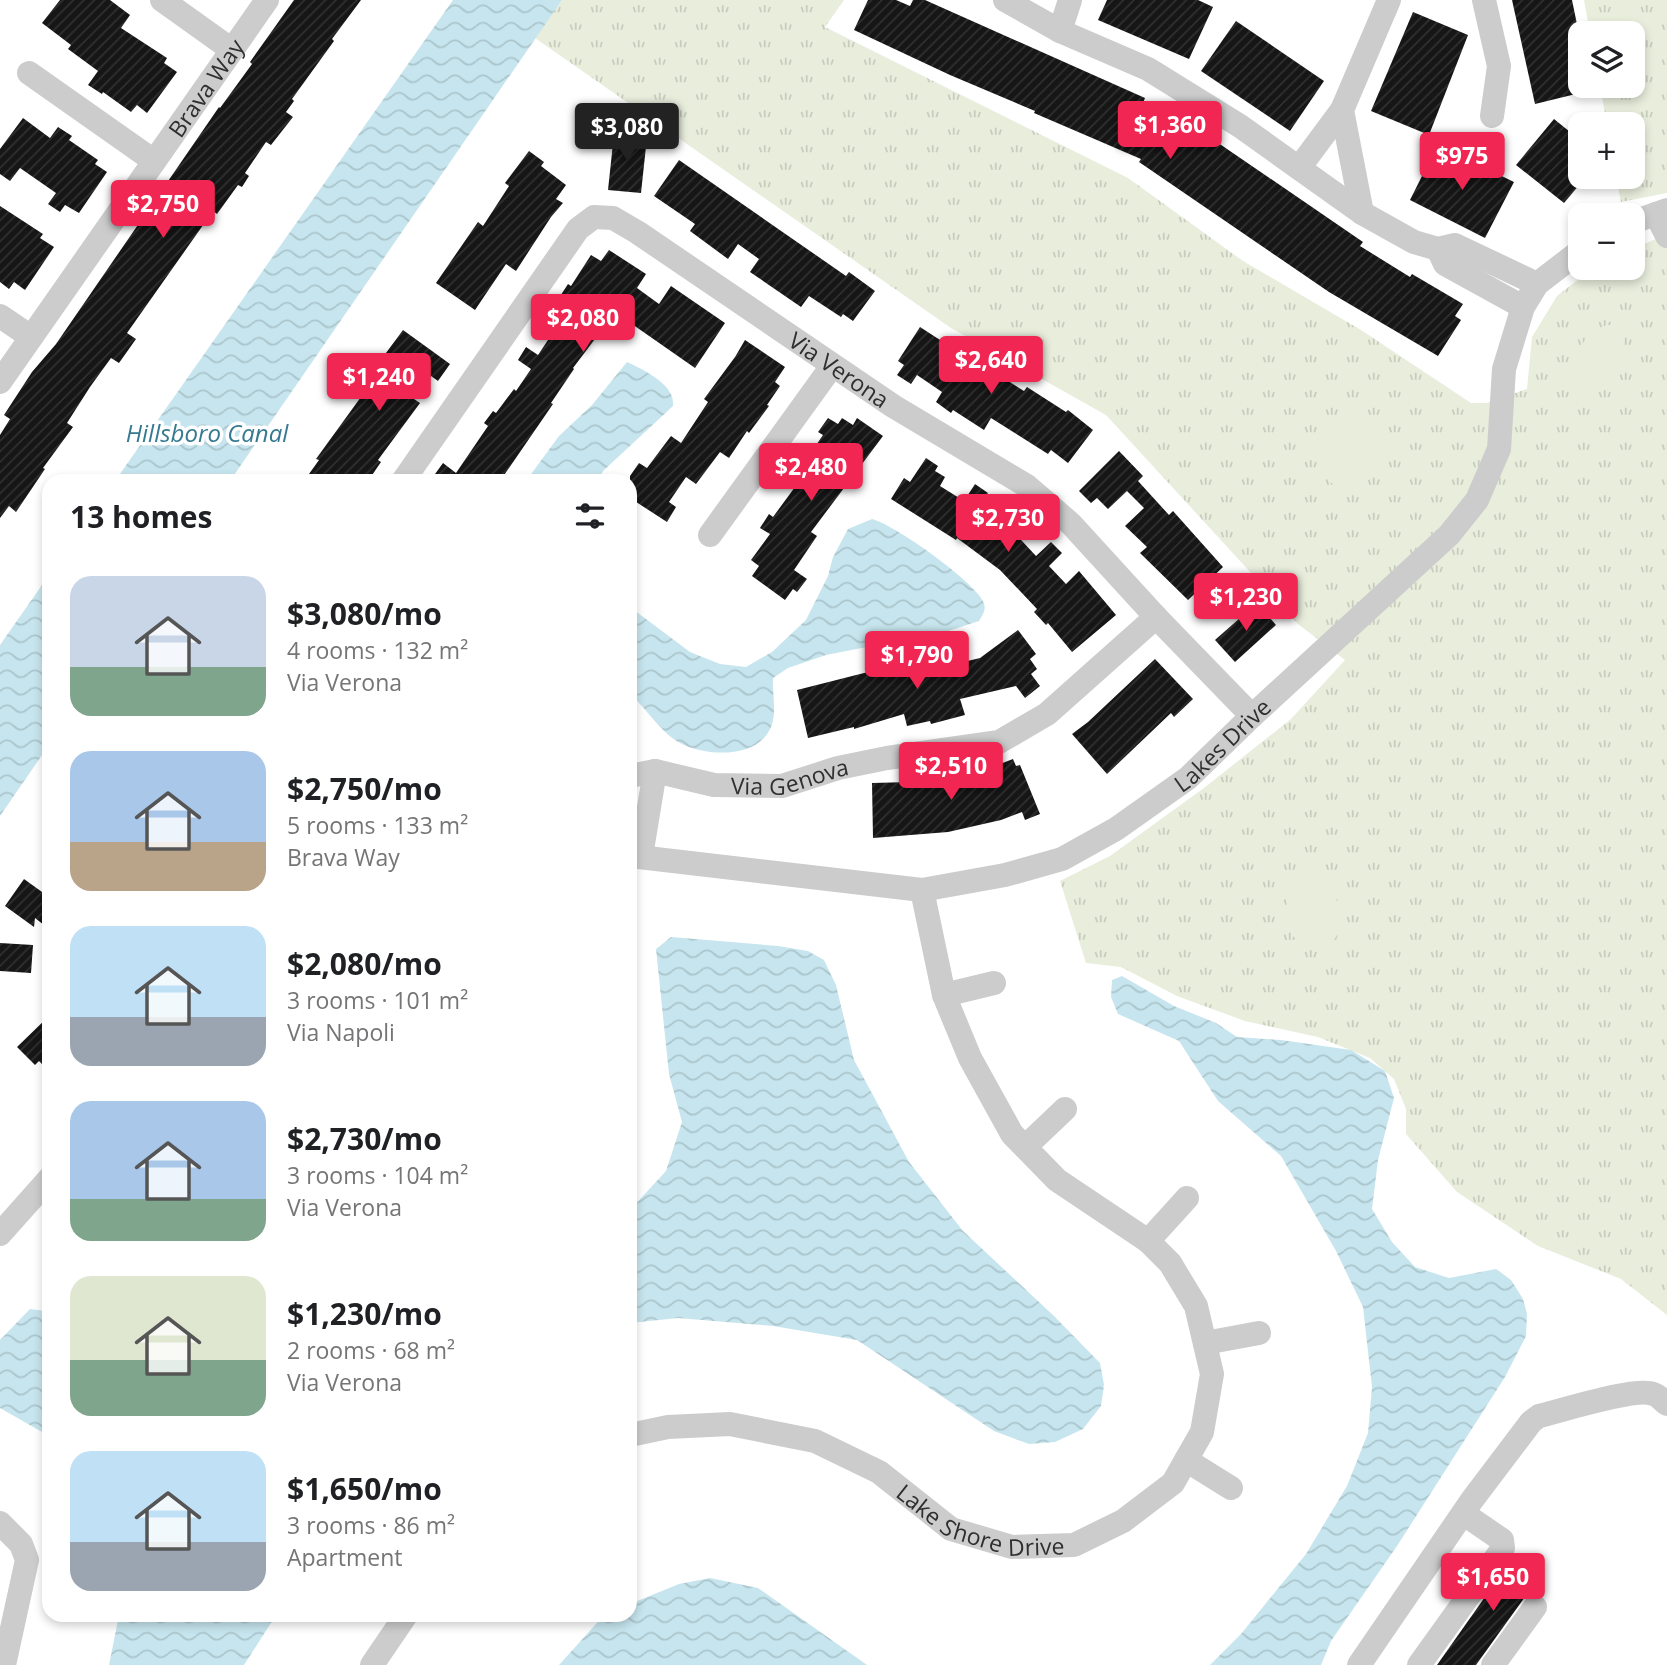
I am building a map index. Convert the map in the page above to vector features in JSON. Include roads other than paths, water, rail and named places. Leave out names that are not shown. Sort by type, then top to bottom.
[{"type":"street","points":[[162,0],[232,50]]},
{"type":"street","name":"Brava Way","points":[[0,382],[267,0]]},
{"type":"street","points":[[1005,0],[1060,31],[1148,69],[1240,126],[1362,213],[1414,242],[1438,249],[1455,244],[1536,284]]},
{"type":"street","points":[[1060,31],[1070,0]]},
{"type":"street","points":[[1299,168],[1342,110],[1389,0]]},
{"type":"street","points":[[1484,0],[1499,66],[1492,116]]},
{"type":"street","points":[[29,73],[154,161]]},
{"type":"street","points":[[1342,110],[1362,213]]},
{"type":"street","name":"Via Verona","points":[[408,474],[578,229],[594,217],[612,218],[893,406],[1027,486],[1071,524],[1252,716]]},
{"type":"street","points":[[1645,221],[1664,220]]},
{"type":"street","points":[[1438,249],[1445,264],[1522,307]]},
{"type":"street","name":"Lakes Drive","points":[[637,856],[922,890],[1005,875],[1062,859],[1116,830],[1188,778],[1449,535],[1477,500],[1499,449],[1504,369],[1522,307],[1536,284],[1568,260]]},
{"type":"street","points":[[0,316],[31,337]]},
{"type":"street","points":[[710,535],[832,366]]},
{"type":"street","name":"Via Genova","points":[[637,775],[655,771],[714,785],[782,786],[838,768],[887,758],[999,742],[1047,714],[1156,617]]},
{"type":"street","points":[[637,848],[655,771]]},
{"type":"street","name":"Lake Shore Drive","points":[[637,1434],[668,1427],[730,1424],[815,1441],[880,1472],[951,1529],[1012,1547],[1074,1545],[1123,1521],[1173,1483],[1202,1432],[1212,1374],[1196,1306],[1170,1263],[1148,1241],[1057,1180],[1012,1134],[970,1058],[944,995],[922,890]]},
{"type":"street","points":[[944,995],[994,983]]},
{"type":"street","points":[[1025,1147],[1065,1109]]},
{"type":"street","points":[[0,1234],[42,1188]]},
{"type":"street","points":[[1148,1241],[1186,1198]]},
{"type":"street","points":[[1205,1343],[1259,1333]]},
{"type":"street","points":[[1359,1665],[1531,1422],[1539,1416],[1640,1393],[1653,1393],[1667,1404]]},
{"type":"street","points":[[1186,1460],[1231,1488]]},
{"type":"street","points":[[1419,1665],[1503,1548],[1502,1540],[1464,1514]]},
{"type":"street","points":[[0,1523],[21,1544],[27,1560],[5,1665]]},
{"type":"street","points":[[1493,1665],[1535,1608]]},
{"type":"street","points":[[372,1665],[401,1622]]},
{"type":"water","name":"Hillsboro Canal","points":[[453,0],[562,0],[235,474],[120,474]]},
{"type":"water","points":[[627,362],[657,379],[673,398],[673,406],[602,474],[531,474],[559,436],[592,405]]},
{"type":"water","points":[[872,519],[914,542],[976,591],[985,607],[979,621],[945,632],[920,633],[826,655],[788,668],[773,678],[774,712],[769,731],[762,740],[741,751],[702,751],[680,743],[666,733],[637,702],[637,612],[690,652],[720,664],[746,667],[772,652],[806,620],[848,529]]},
{"type":"water","points":[[42,585],[42,755],[0,816],[0,645]]},
{"type":"water","points":[[671,937],[778,946],[808,951],[824,960],[836,985],[854,1060],[909,1162],[963,1231],[1100,1363],[1104,1385],[1101,1406],[1083,1429],[1055,1442],[1029,1444],[994,1431],[857,1340],[773,1326],[678,1318],[637,1322],[637,1202],[666,1171],[682,1122],[669,1074],[656,949]]},
{"type":"water","points":[[1122,976],[1174,1006],[1216,1023],[1237,1037],[1351,1050],[1385,1071],[1394,1098],[1378,1160],[1372,1209],[1392,1242],[1415,1267],[1449,1278],[1496,1269],[1511,1280],[1523,1299],[1527,1314],[1526,1336],[1505,1377],[1397,1546],[1331,1641],[1321,1665],[1210,1665],[1241,1634],[1306,1554],[1347,1486],[1368,1433],[1372,1387],[1363,1307],[1336,1251],[1281,1156],[1218,1101],[1179,1041],[1118,1014],[1111,997],[1112,980]]},
{"type":"water","points":[[30,1309],[42,1310],[42,1432],[0,1408],[0,1340]]},
{"type":"water","points":[[710,1578],[758,1588],[867,1665],[559,1665],[598,1622],[637,1622],[637,1601],[679,1584]]},
{"type":"water","points":[[118,1622],[272,1622],[244,1665],[109,1665]]}]
